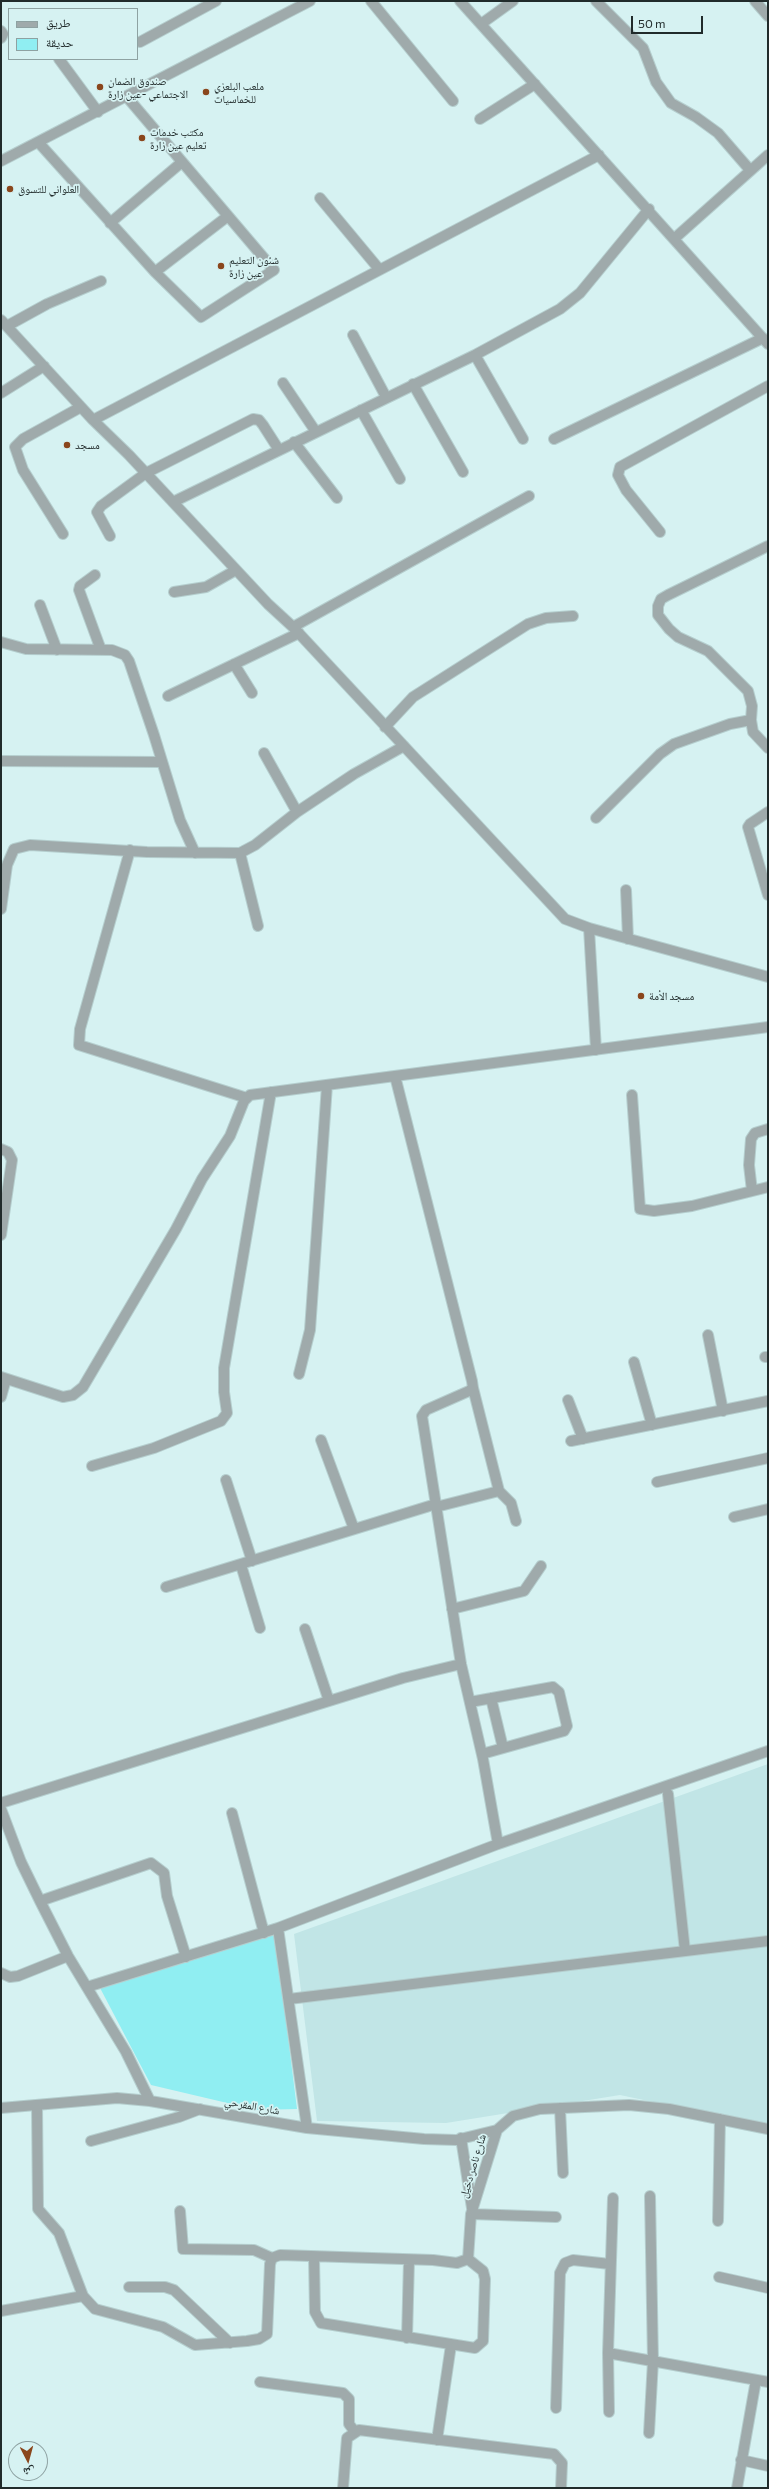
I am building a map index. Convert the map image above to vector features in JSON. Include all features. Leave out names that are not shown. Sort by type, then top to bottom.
[{"type":"street","points":[[140,42],[216,1]]},
{"type":"street","points":[[1,161],[39,143],[310,1]]},
{"type":"street","points":[[371,1],[453,101]]},
{"type":"street","points":[[460,1],[649,208],[766,341],[554,439]]},
{"type":"street","points":[[481,24],[513,1]]},
{"type":"street","points":[[596,1],[643,48],[656,82],[671,103],[696,116],[718,133],[750,170]]},
{"type":"street","points":[[755,1],[768,16]]},
{"type":"street","points":[[1,31],[3,34],[1,38]]},
{"type":"street","points":[[60,60],[98,112]]},
{"type":"street","points":[[480,119],[535,84]]},
{"type":"street","points":[[39,143],[155,272],[201,317],[274,270],[127,97]]},
{"type":"street","points":[[93,420],[599,155]]},
{"type":"street","points":[[675,238],[768,155]]},
{"type":"street","points":[[110,223],[182,162]]},
{"type":"street","points":[[320,198],[379,269]]},
{"type":"street","points":[[173,502],[475,355],[560,309],[580,294],[649,208]]},
{"type":"street","points":[[155,272],[228,216]]},
{"type":"street","points":[[101,281],[4,323],[93,420],[146,473],[236,570],[296,630],[565,919],[589,928],[768,977]]},
{"type":"street","points":[[353,335],[386,397]]},
{"type":"street","points":[[475,355],[522,439]]},
{"type":"street","points":[[1,393],[44,366]]},
{"type":"street","points":[[284,383],[316,432]]},
{"type":"street","points":[[413,384],[463,472]]},
{"type":"street","points":[[660,532],[626,490],[618,475],[620,467],[768,386]]},
{"type":"street","points":[[63,534],[23,470],[16,447],[23,439],[81,407]]},
{"type":"street","points":[[361,410],[400,479]]},
{"type":"street","points":[[110,536],[97,516],[100,506],[146,473],[253,419],[259,420],[278,450]]},
{"type":"street","points":[[294,442],[337,498]]},
{"type":"street","points":[[168,696],[234,664],[296,630],[529,496]]},
{"type":"street","points":[[768,546],[668,595],[661,599],[658,606],[658,615],[668,629],[678,637],[708,651],[744,687],[751,697],[750,720],[753,732],[768,748]]},
{"type":"street","points":[[174,592],[206,587],[236,570]]},
{"type":"street","points":[[95,575],[80,586],[79,590],[101,650]]},
{"type":"street","points":[[40,605],[57,650]]},
{"type":"street","points":[[385,726],[413,697],[528,624],[546,618],[573,616]]},
{"type":"street","points":[[1,642],[26,649],[101,650],[119,652],[129,661],[180,820],[194,853]]},
{"type":"street","points":[[234,664],[252,693]]},
{"type":"street","points":[[596,818],[660,754],[674,744],[730,724],[750,720]]},
{"type":"street","points":[[1,909],[7,865],[14,849],[30,845],[194,853],[240,853],[254,845],[298,812],[354,774],[404,746]]},
{"type":"street","points":[[264,753],[298,812]]},
{"type":"street","points":[[1,761],[162,762]]},
{"type":"street","points":[[768,812],[748,827],[768,895]]},
{"type":"street","points":[[130,850],[80,1029],[79,1044],[247,1098],[271,1092],[768,1027]]},
{"type":"street","points":[[240,853],[258,926]]},
{"type":"street","points":[[626,890],[628,939]]},
{"type":"street","points":[[589,928],[596,1050]]},
{"type":"street","points":[[395,1076],[467,1355],[473,1388],[499,1491],[511,1503],[516,1521]]},
{"type":"street","points":[[299,1374],[310,1330],[327,1085]]},
{"type":"street","points":[[92,1466],[154,1448],[221,1420],[227,1413],[224,1392],[224,1368],[271,1092]]},
{"type":"street","points":[[632,1095],[640,1209],[654,1211],[692,1206],[768,1187]]},
{"type":"street","points":[[1,1397],[4,1378],[63,1397],[73,1395],[83,1386],[172,1236],[202,1179],[230,1136],[247,1098]]},
{"type":"street","points":[[752,1192],[749,1165],[751,1139],[755,1133],[768,1129]]},
{"type":"street","points":[[1,1149],[8,1152],[12,1160],[1,1235]]},
{"type":"street","points":[[708,1335],[723,1411]]},
{"type":"street","points":[[634,1362],[652,1425]]},
{"type":"street","points":[[473,1388],[423,1412],[423,1432],[461,1664],[482,1754],[498,1844]]},
{"type":"street","points":[[568,1400],[583,1439]]},
{"type":"street","points":[[571,1441],[768,1401]]},
{"type":"street","points":[[321,1440],[354,1529]]},
{"type":"street","points":[[657,1482],[768,1458]]},
{"type":"street","points":[[226,1480],[252,1561]]},
{"type":"street","points":[[166,1587],[354,1529],[436,1506],[499,1491]]},
{"type":"street","points":[[734,1517],[768,1509]]},
{"type":"street","points":[[241,1565],[260,1628]]},
{"type":"street","points":[[452,1609],[524,1591],[541,1566]]},
{"type":"street","points":[[305,1629],[328,1701]]},
{"type":"street","points":[[1,1804],[403,1678],[461,1664]]},
{"type":"street","points":[[470,1702],[554,1687],[559,1692],[567,1726],[564,1731],[482,1754]]},
{"type":"street","points":[[492,1698],[502,1748]]},
{"type":"street","points":[[87,1987],[264,1933],[498,1844],[768,1751]]},
{"type":"street","points":[[668,1794],[686,1951]]},
{"type":"street","points":[[1,1809],[21,1862],[68,1956],[126,2052],[150,2100]]},
{"type":"street","points":[[232,1813],[264,1933]]},
{"type":"street","points":[[40,1901],[151,1864],[164,1873],[167,1896],[186,1957]]},
{"type":"street","points":[[278,1928],[308,2128]]},
{"type":"street","points":[[289,1999],[768,1941]]},
{"type":"street","points":[[1,1973],[10,1977],[18,1976],[68,1956]]},
{"type":"street","name":"شارع المقرحي","points":[[1,2108],[117,2098],[150,2100],[308,2128],[424,2139],[461,2138],[497,2130]]},
{"type":"street","points":[[37,2105],[38,2209],[59,2233],[83,2296],[95,2309],[163,2327],[195,2345],[230,2343],[259,2339],[267,2334],[270,2264],[272,2258]]},
{"type":"street","points":[[497,2130],[518,2114],[540,2109],[654,2106],[768,2129]]},
{"type":"street","points":[[560,2108],[563,2173]]},
{"type":"street","points":[[91,2141],[179,2117],[200,2109]]},
{"type":"street","points":[[718,2221],[720,2119]]},
{"type":"street","name":"شارع ناصر دخيل","points":[[468,2259],[472,2212],[497,2130]]},
{"type":"street","name":"شارع ناصر دخيل","points":[[461,2138],[472,2212]]},
{"type":"street","points":[[649,2433],[653,2361],[650,2196]]},
{"type":"street","points":[[609,2412],[608,2352],[613,2198]]},
{"type":"street","points":[[180,2211],[183,2249],[254,2250],[272,2258],[280,2256],[434,2260],[456,2264],[468,2259],[483,2271],[485,2279],[483,2341],[475,2348],[321,2323],[315,2312],[314,2257]]},
{"type":"street","points":[[472,2212],[556,2217]]},
{"type":"street","points":[[407,2338],[409,2260]]},
{"type":"street","points":[[556,2408],[560,2273],[566,2263],[573,2260],[610,2264]]},
{"type":"street","points":[[719,2277],[768,2288]]},
{"type":"street","points":[[129,2287],[165,2287],[174,2290],[230,2343]]},
{"type":"street","points":[[1,2312],[83,2296]]},
{"type":"street","points":[[437,2440],[451,2345]]},
{"type":"street","points":[[608,2352],[768,2382]]},
{"type":"street","points":[[737,2488],[756,2380]]},
{"type":"street","points":[[260,2382],[343,2393],[349,2399],[349,2424],[355,2432]]},
{"type":"street","points":[[343,2488],[346,2438],[355,2432],[367,2430],[554,2454],[562,2463],[561,2488]]},
{"type":"street","points":[[741,2460],[768,2466]]},
{"type":"shaded area","points":[[768,1764],[768,2126],[620,2095],[446,2123],[317,2121],[294,1934]]},
{"type":"green space","points":[[275,1933],[297,2109],[257,2110],[151,2085],[99,1986]]},
{"type":"place","name":"صندوق الضمان الاجتماعي -عين زارة","points":[[100,87]]},
{"type":"place","name":"ملعب البلعزي للخماسيات","points":[[206,92]]},
{"type":"place","name":"مكتب خدمات تعليم عين زارة","points":[[142,138]]},
{"type":"place","name":"العلواني للتسوق","points":[[10,189]]},
{"type":"place","name":"شئون التعليم عين زارة","points":[[221,266]]},
{"type":"place","name":"مسجد","points":[[67,445]]},
{"type":"place","name":"مسجد الأمة","points":[[641,996]]}]
